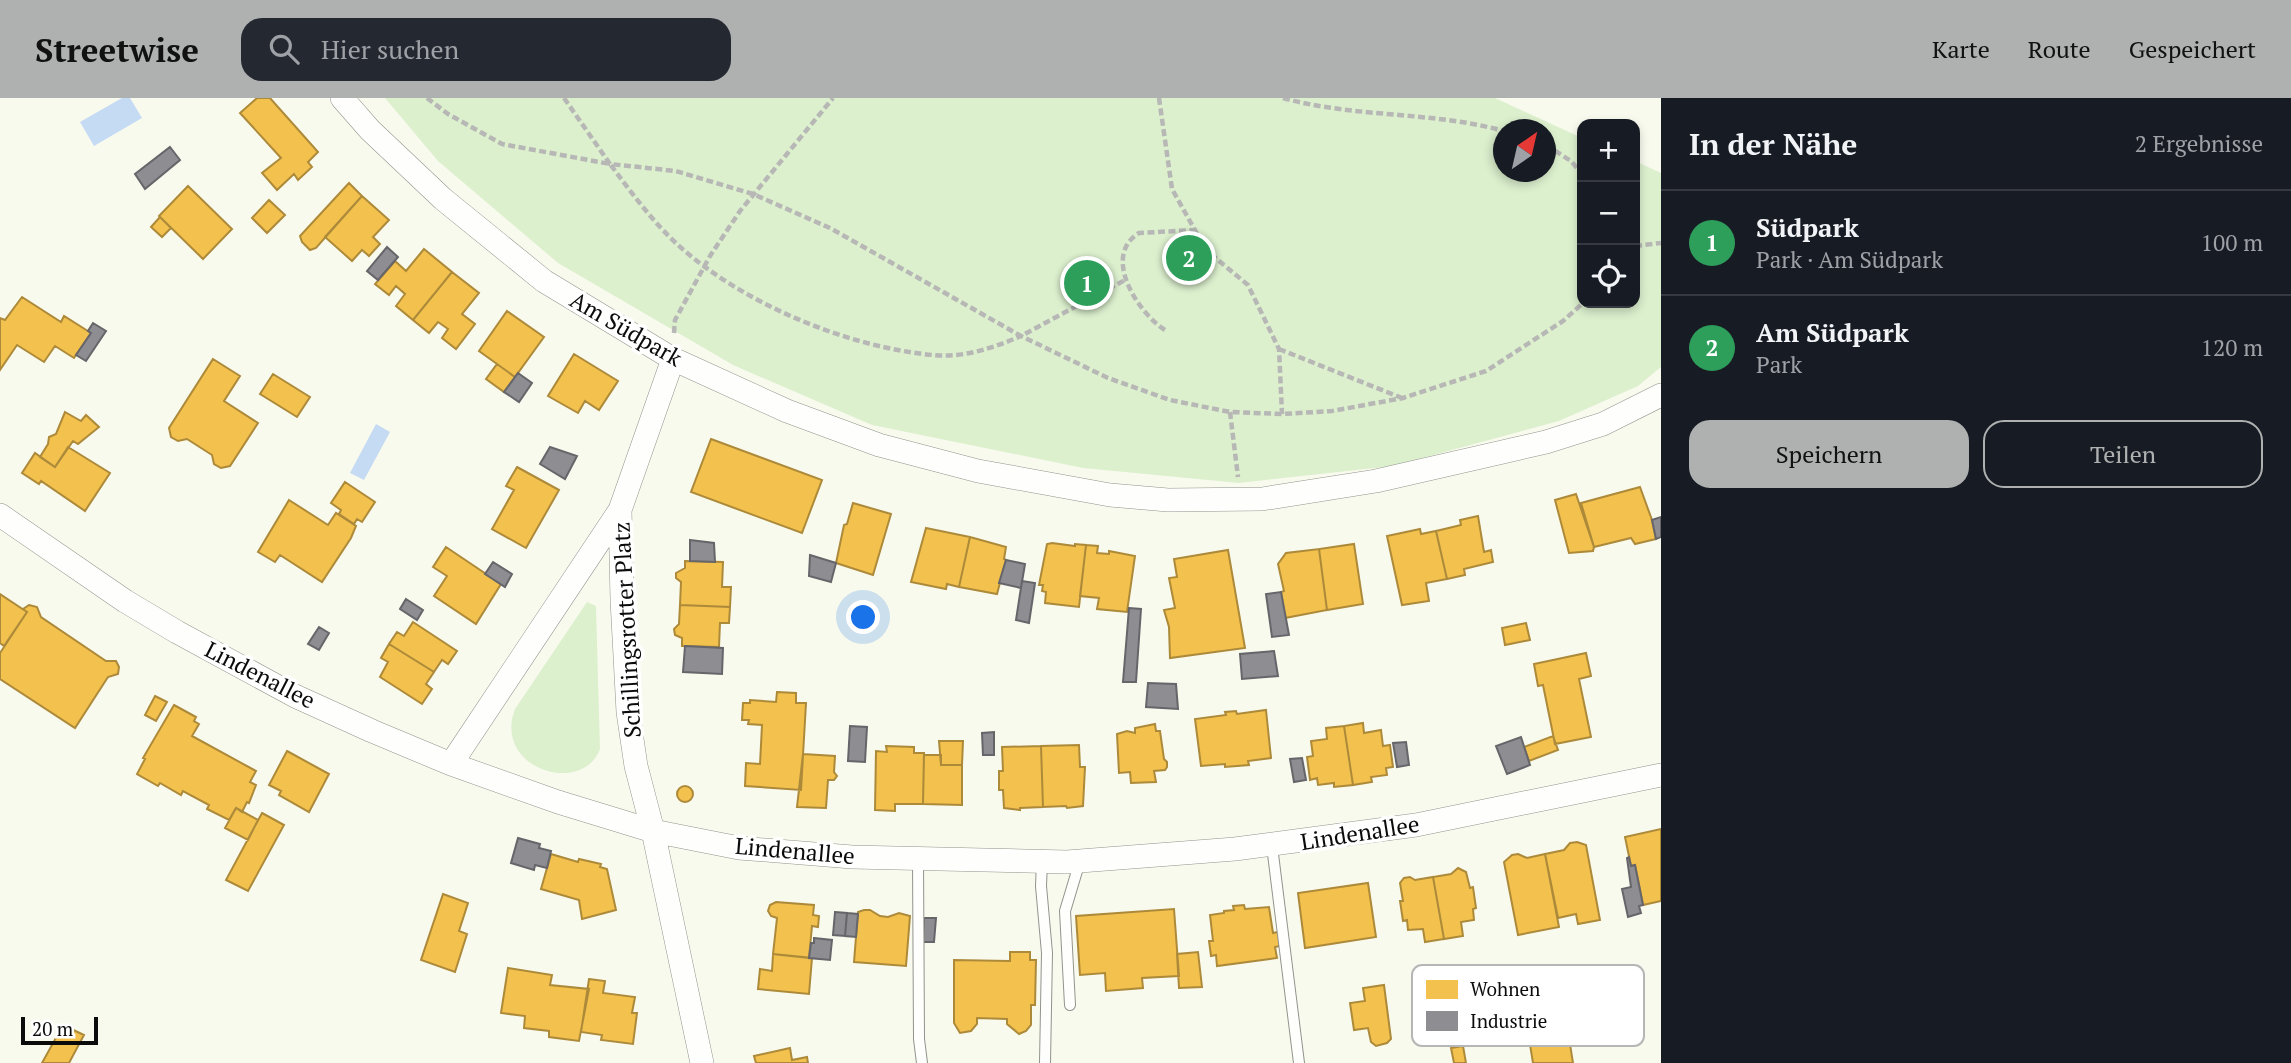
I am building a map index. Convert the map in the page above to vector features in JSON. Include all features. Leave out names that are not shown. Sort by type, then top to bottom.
[{"type":"street","name":"Am Südpark","points":[[342,98],[370,130],[443,200],[544,281],[673,359],[787,411],[879,445],[978,471],[1110,495],[1168,500],[1262,499],[1376,481],[1546,442],[1603,424],[1661,395]]},
{"type":"street","name":"Schillingsrotter Platz","points":[[451,764],[620,510],[673,359]]},
{"type":"street","name":"Schillingsrotter Platz","points":[[620,510],[628,712],[636,766],[653,831],[702,1063]]},
{"type":"street","name":"Lindenallee","points":[[0,515],[125,601],[177,632],[296,695],[451,764],[558,802],[653,831],[739,848],[852,857],[1042,862],[1272,846],[1416,825],[1661,775]]},
{"type":"lane","points":[[1272,846],[1299,1063]]},
{"type":"lane","points":[[918,859],[919,1039],[922,1063]]},
{"type":"lane","points":[[1070,1005],[1065,911],[1080,861]]},
{"type":"lane","points":[[1042,862],[1041,886],[1047,963],[1045,1063]]},
{"type":"path","points":[[427,98],[448,114],[502,144],[610,164],[676,171],[754,194],[830,228],[1020,336],[1108,378],[1170,400],[1230,412],[1283,414],[1332,411],[1403,398],[1486,371],[1563,321],[1577,308]]},
{"type":"path","points":[[564,98],[655,223],[705,267],[754,299],[825,329],[883,345],[934,355],[962,354],[989,349],[1020,336],[1125,281]]},
{"type":"path","points":[[673,359],[675,320],[705,267],[740,211],[833,98]]},
{"type":"path","points":[[1159,98],[1172,189],[1206,250],[1248,285],[1279,349],[1283,414]]},
{"type":"path","points":[[1283,98],[1342,111],[1448,120],[1493,129]]},
{"type":"path","points":[[1556,152],[1577,168]]},
{"type":"path","points":[[1165,330],[1146,314],[1125,281],[1124,252],[1133,237],[1146,232],[1194,230]]},
{"type":"path","points":[[1640,245],[1661,243]]},
{"type":"path","points":[[1279,349],[1403,398]]},
{"type":"path","points":[[1230,412],[1241,501]]},
{"type":"green space","points":[[385,98],[1495,98],[1541,119],[1493,119],[1493,182],[1556,182],[1556,126],[1577,136],[1577,308],[1640,308],[1640,163],[1661,173],[1661,367],[1638,386],[1559,421],[1393,466],[1239,483],[1083,468],[872,425],[733,365],[558,263],[438,161]]},
{"type":"green space","points":[[587,602],[596,606],[600,749],[590,763],[576,771],[559,773],[542,769],[527,760],[516,747],[511,730],[515,709]]},
{"type":"water","points":[[122,98],[130,98],[142,118],[94,146],[80,122]]},
{"type":"water","points":[[376,424],[390,432],[364,480],[350,473]]},
{"type":"building: Wohnen","points":[[257,98],[270,98],[318,152],[308,162],[312,167],[298,180],[294,174],[277,190],[262,173],[281,158],[240,113]]},
{"type":"building: Wohnen","points":[[349,183],[362,196],[316,248],[310,250],[300,236]]},
{"type":"building: Wohnen","points":[[188,186],[232,229],[203,259],[159,216]]},
{"type":"building: Wohnen","points":[[362,196],[389,220],[373,237],[380,244],[369,256],[362,250],[352,261],[325,237]]},
{"type":"building: Wohnen","points":[[269,200],[285,215],[267,233],[252,218]]},
{"type":"building: Wohnen","points":[[160,217],[171,228],[162,237],[151,227]]},
{"type":"building: Wohnen","points":[[424,249],[452,272],[413,320],[396,306],[405,294],[396,286],[389,295],[375,284],[395,261],[406,271]]},
{"type":"building: Wohnen","points":[[452,272],[479,293],[462,314],[475,324],[456,349],[442,338],[448,329],[438,322],[429,333],[413,320]]},
{"type":"building: Wohnen","points":[[22,297],[61,322],[64,316],[91,333],[74,358],[55,346],[44,362],[17,345],[0,370],[0,318],[5,320]]},
{"type":"building: Wohnen","points":[[507,311],[544,337],[515,377],[479,351]]},
{"type":"building: Wohnen","points":[[574,354],[618,381],[599,410],[585,401],[578,413],[548,396]]},
{"type":"building: Wohnen","points":[[213,359],[240,376],[224,401],[258,423],[230,466],[221,468],[214,464],[212,455],[187,439],[178,441],[171,437],[169,428]]},
{"type":"building: Wohnen","points":[[497,364],[515,377],[504,392],[486,379]]},
{"type":"building: Wohnen","points":[[273,374],[310,397],[297,417],[260,394]]},
{"type":"building: Wohnen","points":[[65,412],[81,421],[86,415],[99,427],[78,444],[73,441],[55,467],[40,457],[49,437],[56,434]]},
{"type":"building: Wohnen","points":[[711,439],[822,480],[802,533],[691,492]]},
{"type":"building: Wohnen","points":[[68,447],[110,473],[85,511],[41,481],[39,484],[22,473],[35,453],[55,467]]},
{"type":"building: Wohnen","points":[[517,467],[559,490],[526,548],[492,529],[514,490],[506,486]]},
{"type":"building: Wohnen","points":[[345,482],[375,502],[362,522],[357,519],[354,524],[339,514],[341,510],[331,503]]},
{"type":"building: Wohnen","points":[[1640,487],[1656,539],[1635,544],[1631,538],[1594,547],[1581,503]]},
{"type":"building: Wohnen","points":[[1576,494],[1594,547],[1593,551],[1569,553],[1555,500]]},
{"type":"building: Wohnen","points":[[289,500],[328,525],[336,513],[356,526],[322,582],[280,555],[275,562],[258,552]]},
{"type":"building: Wohnen","points":[[853,503],[891,514],[873,575],[836,563],[844,525],[847,524]]},
{"type":"building: Wohnen","points":[[1478,516],[1484,552],[1491,550],[1493,562],[1464,569],[1465,575],[1447,579],[1436,531],[1461,525],[1460,520]]},
{"type":"building: Wohnen","points":[[926,528],[970,537],[959,587],[947,584],[946,589],[911,582]]},
{"type":"building: Wohnen","points":[[1420,529],[1421,534],[1436,531],[1447,579],[1426,583],[1429,601],[1402,605],[1387,536]]},
{"type":"building: Wohnen","points":[[970,537],[1006,547],[1006,560],[997,594],[959,587]]},
{"type":"building: Wohnen","points":[[1047,544],[1086,545],[1079,607],[1045,603],[1046,592],[1042,591],[1043,585],[1039,585]]},
{"type":"building: Wohnen","points":[[1354,544],[1363,604],[1327,610],[1319,549]]},
{"type":"building: Wohnen","points":[[1086,545],[1098,546],[1097,553],[1109,554],[1109,551],[1135,556],[1127,612],[1097,609],[1099,598],[1080,596]]},
{"type":"building: Wohnen","points":[[446,547],[501,584],[476,624],[434,596],[447,576],[433,567]]},
{"type":"building: Wohnen","points":[[1319,549],[1327,610],[1285,618],[1281,592],[1284,591],[1278,564],[1286,553]]},
{"type":"building: Wohnen","points":[[1228,550],[1245,648],[1170,658],[1169,627],[1164,610],[1175,608],[1169,578],[1177,577],[1174,559]]},
{"type":"building: Wohnen","points":[[685,561],[723,562],[722,587],[731,587],[730,607],[680,605],[681,582],[676,578],[676,573],[685,568]]},
{"type":"building: Wohnen","points":[[0,594],[27,612],[4,646],[0,643]]},
{"type":"building: Wohnen","points":[[29,605],[37,607],[41,617],[106,661],[116,661],[119,667],[118,674],[108,677],[75,728],[0,679],[0,653],[27,612],[23,609]]},
{"type":"building: Wohnen","points":[[680,605],[730,607],[729,623],[720,623],[719,647],[682,646],[682,638],[675,635],[674,629],[679,624]]},
{"type":"building: Wohnen","points":[[413,622],[457,651],[448,664],[442,660],[434,672],[389,644],[397,632],[404,636]]},
{"type":"building: Wohnen","points":[[1526,623],[1530,640],[1505,645],[1502,628]]},
{"type":"building: Wohnen","points":[[389,644],[434,672],[426,684],[432,689],[422,704],[380,677],[388,662],[381,658]]},
{"type":"building: Wohnen","points":[[1586,653],[1591,676],[1579,679],[1591,737],[1555,744],[1543,685],[1538,686],[1534,664]]},
{"type":"building: Wohnen","points":[[777,692],[796,693],[796,703],[806,703],[801,790],[745,786],[746,763],[760,764],[762,725],[748,724],[749,720],[742,720],[743,703],[750,703],[750,700],[776,702]]},
{"type":"building: Wohnen","points":[[155,696],[167,702],[156,721],[145,715]]},
{"type":"building: Wohnen","points":[[174,705],[196,717],[194,721],[199,724],[192,736],[256,771],[250,782],[256,785],[249,803],[247,802],[242,812],[236,808],[229,820],[207,809],[209,805],[183,791],[181,795],[137,774],[145,759],[143,758]]},
{"type":"building: Wohnen","points":[[1266,710],[1271,758],[1248,761],[1249,765],[1201,766],[1195,719],[1226,715],[1225,712],[1236,711],[1237,714]]},
{"type":"building: Wohnen","points":[[1363,723],[1364,733],[1381,730],[1383,746],[1390,745],[1393,767],[1386,768],[1387,775],[1371,777],[1372,782],[1353,785],[1344,726]]},
{"type":"building: Wohnen","points":[[1155,724],[1156,731],[1160,731],[1167,767],[1165,770],[1154,771],[1156,782],[1131,783],[1130,772],[1119,773],[1117,734],[1127,731],[1135,733],[1135,728]]},
{"type":"building: Wohnen","points":[[1344,726],[1353,785],[1318,785],[1317,778],[1310,780],[1307,757],[1313,756],[1311,741],[1327,739],[1326,728]]},
{"type":"building: Wohnen","points":[[1553,736],[1558,750],[1529,761],[1524,747]]},
{"type":"building: Wohnen","points":[[939,741],[963,741],[962,765],[941,765]]},
{"type":"building: Wohnen","points":[[1079,745],[1080,767],[1085,767],[1083,806],[1043,807],[1041,746]]},
{"type":"building: Wohnen","points":[[886,746],[914,747],[914,753],[924,753],[923,804],[895,804],[895,811],[875,810],[876,751],[887,752]]},
{"type":"building: Wohnen","points":[[1041,746],[1043,807],[1020,810],[1004,808],[1003,790],[999,790],[999,771],[1003,771],[1002,747]]},
{"type":"building: Wohnen","points":[[287,751],[329,774],[309,812],[279,795],[281,791],[269,785]]},
{"type":"building: Wohnen","points":[[803,754],[835,756],[834,772],[837,776],[834,780],[828,780],[826,808],[797,807]]},
{"type":"building: Wohnen","points":[[924,755],[941,755],[941,765],[962,765],[962,805],[923,804]]},
{"type":"building: Wohnen","points":[[685,786],[691,788],[691,800],[685,802],[679,800],[677,794],[679,788]]},
{"type":"building: Wohnen","points":[[236,808],[258,820],[248,840],[225,828]]},
{"type":"building: Wohnen","points":[[262,813],[284,825],[248,891],[226,880]]},
{"type":"building: Wohnen","points":[[1661,829],[1661,901],[1643,905],[1635,865],[1631,866],[1625,837]]},
{"type":"building: Wohnen","points":[[1570,843],[1586,845],[1600,920],[1578,924],[1576,914],[1558,918],[1545,854],[1564,850]]},
{"type":"building: Wohnen","points":[[551,854],[578,862],[579,859],[601,864],[600,867],[607,869],[616,910],[582,919],[579,900],[541,889]]},
{"type":"building: Wohnen","points":[[1518,854],[1527,858],[1545,854],[1559,927],[1518,935],[1504,862],[1512,855]]},
{"type":"building: Wohnen","points":[[1458,868],[1466,872],[1470,888],[1473,887],[1476,908],[1473,909],[1474,920],[1461,922],[1463,936],[1444,939],[1433,877],[1451,874]]},
{"type":"building: Wohnen","points":[[1433,877],[1444,939],[1425,942],[1423,929],[1408,930],[1407,920],[1403,921],[1400,883],[1404,878],[1415,880]]},
{"type":"building: Wohnen","points":[[1368,883],[1376,937],[1305,948],[1298,893]]},
{"type":"building: Wohnen","points":[[443,894],[468,903],[459,931],[467,934],[455,972],[421,960]]},
{"type":"building: Wohnen","points":[[776,902],[814,905],[813,915],[819,916],[818,927],[812,926],[809,958],[773,954],[777,918],[771,916],[768,911],[770,905]]},
{"type":"building: Wohnen","points":[[1244,905],[1245,909],[1269,907],[1273,933],[1278,932],[1280,946],[1275,947],[1277,958],[1217,966],[1216,955],[1211,956],[1209,941],[1213,941],[1210,915],[1234,910],[1233,906]]},
{"type":"building: Wohnen","points":[[1174,909],[1179,976],[1142,978],[1143,988],[1106,991],[1105,973],[1080,975],[1076,916]]},
{"type":"building: Wohnen","points":[[870,910],[880,916],[888,917],[899,913],[910,916],[906,966],[854,962],[858,912]]},
{"type":"building: Wohnen","points":[[1010,952],[1030,952],[1030,960],[1036,960],[1035,1005],[1031,1005],[1031,1025],[1019,1034],[1007,1024],[1007,1019],[977,1018],[977,1024],[971,1031],[960,1033],[954,1023],[954,960],[1010,961]]},
{"type":"building: Wohnen","points":[[1198,952],[1202,987],[1179,988],[1177,954]]},
{"type":"building: Wohnen","points":[[773,954],[812,958],[809,994],[758,989],[760,969],[772,971]]},
{"type":"building: Wohnen","points":[[508,968],[552,975],[550,985],[589,989],[579,1041],[549,1037],[549,1031],[524,1028],[525,1016],[501,1013]]},
{"type":"building: Wohnen","points":[[589,979],[605,981],[603,993],[635,997],[632,1013],[637,1013],[633,1044],[601,1040],[602,1035],[581,1032]]},
{"type":"building: Wohnen","points":[[1384,985],[1391,1039],[1376,1046],[1371,1042],[1368,1028],[1354,1030],[1350,1003],[1365,1001],[1363,988]]},
{"type":"building: Wohnen","points":[[63,1025],[84,1035],[69,1063],[42,1063]]},
{"type":"building: Wohnen","points":[[1463,1046],[1466,1063],[1454,1063],[1451,1048]]},
{"type":"building: Wohnen","points":[[1530,1046],[1570,1046],[1573,1063],[1533,1063]]},
{"type":"building: Wohnen","points":[[790,1048],[792,1060],[807,1057],[808,1063],[756,1063],[754,1056]]},
{"type":"building: Industrie","points":[[170,147],[180,160],[145,189],[135,174]]},
{"type":"building: Industrie","points":[[387,247],[398,257],[378,280],[367,271]]},
{"type":"building: Industrie","points":[[93,323],[106,331],[86,361],[76,355],[91,333],[88,331]]},
{"type":"building: Industrie","points":[[518,373],[532,383],[519,402],[504,392]]},
{"type":"building: Industrie","points":[[550,447],[577,456],[565,479],[540,464]]},
{"type":"building: Industrie","points":[[1661,517],[1661,537],[1656,539],[1652,520]]},
{"type":"building: Industrie","points":[[690,540],[714,543],[715,562],[690,561]]},
{"type":"building: Industrie","points":[[810,555],[836,563],[831,582],[809,576]]},
{"type":"building: Industrie","points":[[1006,560],[1025,564],[1021,588],[999,583]]},
{"type":"building: Industrie","points":[[493,562],[512,574],[505,587],[485,574]]},
{"type":"building: Industrie","points":[[1022,581],[1035,583],[1029,623],[1016,620]]},
{"type":"building: Industrie","points":[[1281,592],[1289,635],[1272,637],[1266,594]]},
{"type":"building: Industrie","points":[[406,599],[423,610],[417,620],[400,609]]},
{"type":"building: Industrie","points":[[1129,608],[1141,609],[1136,682],[1123,682]]},
{"type":"building: Industrie","points":[[319,627],[329,633],[319,650],[308,644]]},
{"type":"building: Industrie","points":[[685,646],[723,648],[722,674],[683,672]]},
{"type":"building: Industrie","points":[[1274,651],[1278,676],[1242,679],[1240,654]]},
{"type":"building: Industrie","points":[[1148,683],[1176,684],[1178,709],[1146,707]]},
{"type":"building: Industrie","points":[[850,726],[867,727],[865,762],[848,761]]},
{"type":"building: Industrie","points":[[994,732],[994,755],[983,755],[982,733]]},
{"type":"building: Industrie","points":[[1521,737],[1530,765],[1507,774],[1496,746]]},
{"type":"building: Industrie","points":[[1406,742],[1409,765],[1397,767],[1393,743]]},
{"type":"building: Industrie","points":[[1302,758],[1306,780],[1294,782],[1290,759]]},
{"type":"building: Industrie","points":[[518,838],[540,844],[539,848],[551,851],[547,868],[535,865],[534,870],[511,863]]},
{"type":"building: Industrie","points":[[1629,857],[1631,866],[1635,865],[1643,905],[1639,906],[1641,913],[1628,917],[1622,889],[1631,887]]},
{"type":"building: Industrie","points":[[835,912],[847,913],[845,936],[833,935]]},
{"type":"building: Industrie","points":[[847,913],[858,914],[856,937],[845,936]]},
{"type":"building: Industrie","points":[[924,918],[936,918],[934,942],[923,942]]},
{"type":"building: Industrie","points":[[814,938],[832,940],[830,960],[809,958]]},
{"type":"place","name":"Am Südpark","points":[[1189,258]]},
{"type":"place","name":"Südpark","points":[[1087,283]]}]
